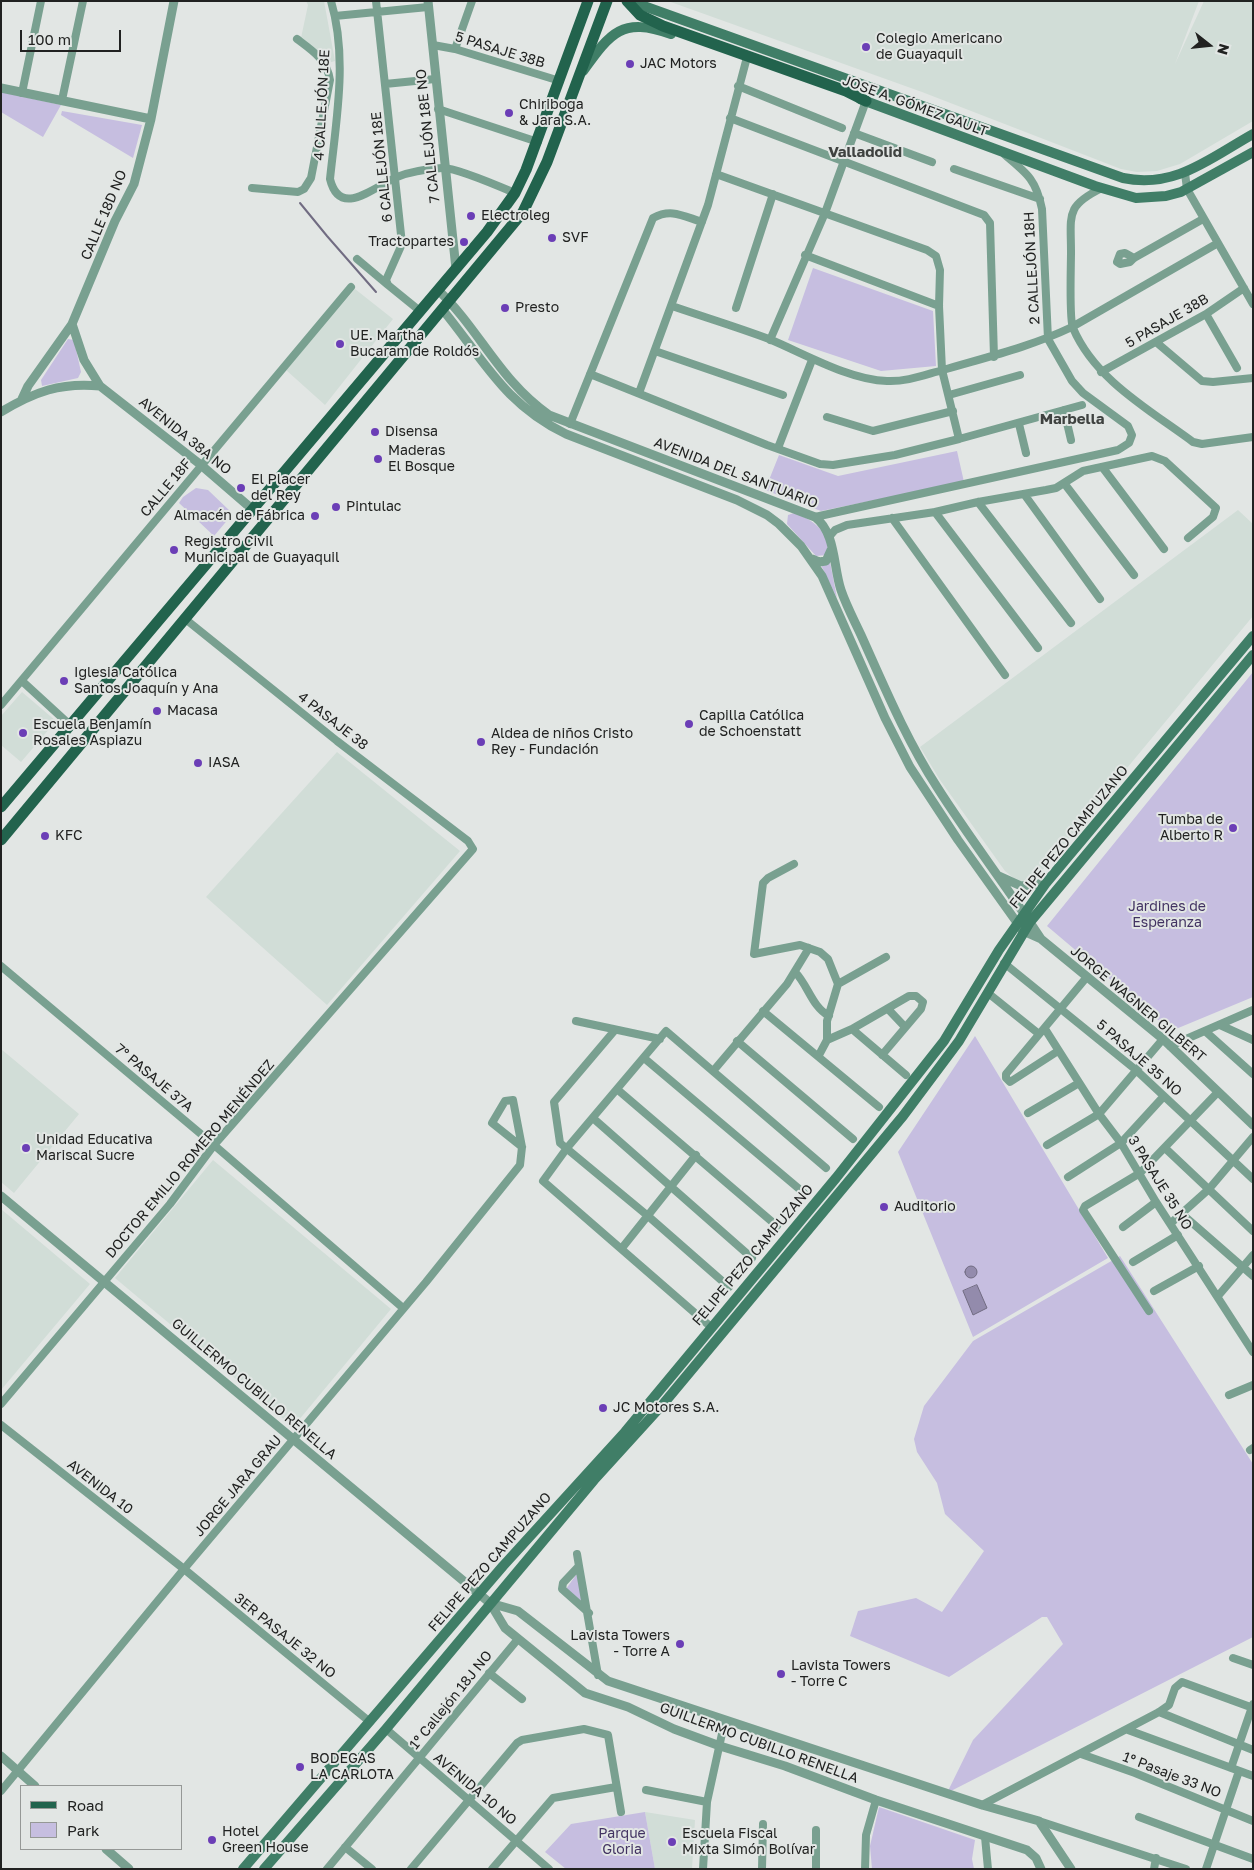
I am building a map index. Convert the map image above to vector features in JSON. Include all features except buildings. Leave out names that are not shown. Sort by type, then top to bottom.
[{"type":"main road","points":[[1,807],[487,232],[515,193],[538,142],[588,1]]},
{"type":"main road","points":[[580,24],[594,1]]},
{"type":"main road","points":[[1,840],[523,212],[547,162],[607,1]]},
{"type":"main road","points":[[628,1],[640,15],[663,26],[846,91],[866,101]]},
{"type":"main road","name":"JOSE A. GÓMEZ GAULT","points":[[628,1],[1123,178],[1150,182],[1184,173],[1253,134]]},
{"type":"main road","name":"JOSE A. GÓMEZ GAULT","points":[[580,76],[608,39],[623,29],[632,27],[654,28],[866,101],[1102,188],[1136,198],[1166,196],[1187,189],[1253,152]]},
{"type":"main road","points":[[197,602],[205,584],[255,520],[257,516],[252,509]]},
{"type":"main road","name":"FELIPE PEZO CAMPUZANO","points":[[264,1869],[386,1729],[594,1480],[664,1403],[940,1068],[988,993],[1004,963],[1025,912],[1046,883],[1253,636]]},
{"type":"main road","name":"FELIPE PEZO CAMPUZANO","points":[[243,1869],[479,1594],[655,1395],[836,1178],[939,1048],[1020,927],[1030,922],[1253,655]]},
{"type":"main road","points":[[655,1395],[664,1403]]},
{"type":"street","points":[[22,93],[41,1]]},
{"type":"street","points":[[62,100],[83,1]]},
{"type":"street","name":"CALLE 18D NO","points":[[1,412],[22,399],[28,386],[72,324],[115,221],[134,184],[152,119],[174,1]]},
{"type":"street","name":"4 CALLEJÓN 18E","points":[[331,1],[336,16],[339,68],[330,179],[338,193],[346,198],[358,198],[396,177]]},
{"type":"street","name":"6 CALLEJÓN 18E","points":[[376,1],[402,244],[400,253],[387,276],[388,285]]},
{"type":"street","points":[[455,49],[472,1]]},
{"type":"street","points":[[336,16],[428,4]]},
{"type":"street","name":"7 CALLEJÓN 18E NO","points":[[428,4],[434,45],[435,79],[456,269]]},
{"type":"street","points":[[252,188],[291,192],[304,189],[311,178],[330,80],[328,70],[318,56],[297,39]]},
{"type":"street","name":"5 PASAJE 38B","points":[[434,45],[455,49],[560,81]]},
{"type":"street","points":[[639,393],[702,222],[746,61]]},
{"type":"street","points":[[328,70],[339,68]]},
{"type":"street","points":[[386,84],[435,79]]},
{"type":"street","points":[[738,86],[842,128]]},
{"type":"street","points":[[1,88],[152,119]]},
{"type":"street","points":[[770,340],[825,213],[866,101]]},
{"type":"street","points":[[438,109],[538,142]]},
{"type":"street","points":[[730,118],[984,215],[990,223],[994,357]]},
{"type":"street","points":[[323,119],[336,122]]},
{"type":"street","points":[[854,133],[932,162]]},
{"type":"street","name":"2 CALLEJÓN 18H","points":[[815,517],[1118,450],[1129,443],[1132,435],[1128,426],[1083,393],[1072,381],[1048,339],[1042,209],[1038,189],[1026,172],[999,150]]},
{"type":"street","points":[[396,177],[444,167],[515,193]]},
{"type":"street","points":[[954,169],[1040,199]]},
{"type":"street","points":[[1184,173],[1187,189],[1253,304]]},
{"type":"street","points":[[716,174],[928,250],[936,256],[940,270],[939,306],[942,370],[959,439]]},
{"type":"street","points":[[1102,188],[1084,197],[1074,206],[1071,227],[1072,327],[1101,372],[1193,442],[1202,444],[1253,437]]},
{"type":"street","points":[[736,308],[773,194]]},
{"type":"street","points":[[570,424],[653,218],[664,212],[702,222]]},
{"type":"street","points":[[1134,258],[1203,219]]},
{"type":"street","points":[[672,306],[770,340],[812,360],[886,381],[920,378],[1048,339],[1218,243]]},
{"type":"street","points":[[806,255],[939,306]]},
{"type":"street","points":[[357,259],[420,311]]},
{"type":"street","name":"CALLE 18F","points":[[1,705],[351,287]]},
{"type":"street","name":"5 PASAJE 38B","points":[[1101,372],[1206,314],[1244,288]]},
{"type":"street","name":"AVENIDA DEL SANTUARIO","points":[[438,290],[446,305],[510,396],[543,423],[566,434],[736,500],[767,515],[785,529],[812,559],[822,576],[885,718],[910,767],[1020,927]]},
{"type":"street","name":"AVENIDA DEL SANTUARIO","points":[[446,305],[519,390],[549,415],[798,510],[822,522],[832,547],[843,597],[904,730],[936,786],[1025,912],[1041,939]]},
{"type":"street","points":[[1206,314],[1237,368]]},
{"type":"street","name":"AVENIDA 38A NO","points":[[72,324],[84,360],[100,386],[201,465],[252,509]]},
{"type":"street","points":[[1156,342],[1202,381],[1213,382],[1253,378]]},
{"type":"street","points":[[655,351],[783,395]]},
{"type":"street","points":[[778,448],[812,360]]},
{"type":"street","points":[[590,374],[820,464],[833,465],[895,455],[1019,424],[1082,405]]},
{"type":"street","points":[[949,395],[1020,375]]},
{"type":"street","points":[[22,399],[53,387],[69,384],[100,386]]},
{"type":"street","points":[[827,417],[873,431],[953,410]]},
{"type":"street","points":[[1064,410],[1071,440]]},
{"type":"street","points":[[1019,424],[1026,453]]},
{"type":"street","points":[[829,537],[836,530],[847,524],[935,512],[1056,488],[1083,471],[1152,456],[1165,461],[1216,508],[1214,518],[1188,538]]},
{"type":"street","points":[[1103,468],[1164,549]]},
{"type":"street","points":[[1064,483],[1134,575]]},
{"type":"street","points":[[1024,494],[1100,599]]},
{"type":"street","points":[[978,502],[1071,623]]},
{"type":"street","points":[[785,529],[783,521],[785,514],[788,510],[798,510]]},
{"type":"street","points":[[935,512],[1038,648]]},
{"type":"street","points":[[892,518],[1005,675]]},
{"type":"street","points":[[812,559],[819,562],[826,561],[832,547]]},
{"type":"street","name":"4 PASAJE 38","points":[[184,618],[337,741],[468,841]]},
{"type":"street","points":[[22,681],[70,725]]},
{"type":"street","name":"DOCTOR EMILIO ROMERO MENÉNDEZ","points":[[1,1404],[170,1204],[214,1144],[471,852],[473,849],[468,841]]},
{"type":"street","points":[[794,864],[768,878],[763,883],[754,954],[800,945],[820,952],[828,959],[838,984],[828,1016],[826,1040],[819,1055]]},
{"type":"street","points":[[998,876],[1021,886],[1046,883]]},
{"type":"street","name":"JORGE WAGNER GILBERT","points":[[1020,927],[1041,939],[1166,1043],[1253,1125]]},
{"type":"street","points":[[714,1070],[787,984],[809,948]]},
{"type":"street","points":[[838,984],[886,957]]},
{"type":"street","name":"5 PASAJE 35 NO","points":[[1004,963],[1062,1008],[1136,1070],[1253,1179]]},
{"type":"street","name":"7° PASAJE 37A","points":[[1,966],[214,1144],[403,1308]]},
{"type":"street","points":[[795,972],[802,979],[818,1008],[828,1016]]},
{"type":"street","points":[[1058,1051],[1010,1082],[1007,1080],[1006,1074],[1086,978]]},
{"type":"street","points":[[988,993],[1042,1032]]},
{"type":"street","points":[[826,1040],[852,1029],[912,995],[922,1002],[921,1009],[882,1054]]},
{"type":"street","points":[[888,1009],[905,1027]]},
{"type":"street","points":[[1048,1145],[1099,1114],[1136,1070],[1166,1043],[1205,1031],[1253,1010]]},
{"type":"street","points":[[763,1011],[879,1106]]},
{"type":"street","points":[[576,1021],[660,1038]]},
{"type":"street","points":[[1220,1024],[1253,1040]]},
{"type":"street","points":[[852,1029],[906,1075]]},
{"type":"street","points":[[615,1030],[554,1102],[560,1143],[648,1216],[729,1287]]},
{"type":"street","points":[[711,1327],[622,1248],[542,1182],[567,1148],[594,1119],[666,1031],[714,1070],[826,1168]]},
{"type":"street","points":[[1205,1031],[1253,1074]]},
{"type":"street","name":"3 PASAJE 35 NO","points":[[1042,1032],[1058,1051],[1099,1114],[1121,1143],[1156,1202],[1252,1347]]},
{"type":"street","points":[[737,1041],[853,1139]]},
{"type":"street","points":[[644,1058],[804,1193]]},
{"type":"street","points":[[1028,1113],[1079,1083]]},
{"type":"street","points":[[618,1090],[777,1226]]},
{"type":"street","points":[[1149,1311],[1083,1210],[1085,1206],[1140,1174],[1218,1092]]},
{"type":"street","points":[[1068,1177],[1121,1143],[1164,1096]]},
{"type":"street","name":"JORGE JARA GRAU","points":[[1,1791],[403,1308],[520,1164],[522,1147],[513,1100],[505,1100],[492,1123],[522,1147]]},
{"type":"street","points":[[594,1119],[752,1258]]},
{"type":"street","points":[[1171,1223],[1208,1189],[1253,1137]]},
{"type":"street","points":[[1165,1148],[1253,1231]]},
{"type":"street","points":[[622,1248],[696,1155]]},
{"type":"street","name":"GUILLERMO CUBILLO RENELLA","points":[[1,1196],[490,1603],[505,1628],[585,1693],[628,1707],[674,1729],[720,1746],[786,1766],[876,1800],[1028,1850],[1036,1858],[1041,1869]]},
{"type":"street","points":[[1123,1227],[1156,1202]]},
{"type":"street","points":[[1182,1214],[1253,1276]]},
{"type":"street","points":[[1133,1262],[1178,1235]]},
{"type":"street","points":[[1218,1296],[1253,1255]]},
{"type":"street","points":[[1154,1291],[1199,1266]]},
{"type":"street","points":[[1229,1395],[1253,1385]]},
{"type":"street","name":"AVENIDA 10","points":[[1,1425],[184,1569]]},
{"type":"street","points":[[577,1554],[589,1613],[598,1674]]},
{"type":"street","points":[[579,1566],[563,1583],[562,1589],[589,1613]]},
{"type":"street","name":"3ER PASAJE 32 NO","points":[[184,1569],[370,1722]]},
{"type":"street","name":"GUILLERMO CUBILLO RENELLA","points":[[490,1603],[518,1611],[598,1674],[634,1690],[982,1805],[1039,1821],[1186,1869]]},
{"type":"street","name":"1º Callejón 18J NO","points":[[327,1869],[518,1639]]},
{"type":"street","points":[[1233,1658],[1253,1665]]},
{"type":"street","points":[[489,1673],[522,1699]]},
{"type":"street","points":[[982,1805],[1128,1730],[1159,1712],[1169,1705],[1175,1688],[1182,1682],[1252,1706],[1231,1768]]},
{"type":"street","points":[[1159,1712],[1253,1750]]},
{"type":"street","points":[[704,1869],[707,1802],[725,1720]]},
{"type":"street","name":"AVENIDA 10 NO","points":[[386,1729],[549,1869]]},
{"type":"street","points":[[411,1869],[519,1741],[584,1729],[609,1736],[621,1812]]},
{"type":"street","points":[[1128,1730],[1253,1776]]},
{"type":"street","name":"1º Pasaje 33 NO","points":[[1080,1754],[1253,1821]]},
{"type":"street","points":[[1,1756],[34,1785]]},
{"type":"street","points":[[1206,1869],[1240,1771]]},
{"type":"street","points":[[492,1869],[553,1798],[616,1787]]},
{"type":"street","points":[[646,1790],[707,1802]]},
{"type":"street","points":[[865,1869],[866,1835],[876,1800]]},
{"type":"street","points":[[1139,1817],[1253,1859]]},
{"type":"street","points":[[1039,1821],[1072,1869]]},
{"type":"street","points":[[762,1869],[763,1824]]},
{"type":"street","points":[[816,1830],[816,1869]]},
{"type":"street","points":[[985,1837],[988,1869]]},
{"type":"street","points":[[345,1847],[372,1869]]},
{"type":"street","points":[[107,1850],[129,1869]]},
{"type":"street","points":[[1154,1869],[1156,1858]]},
{"type":"shaded area","points":[[306,1],[324,1],[335,61],[328,63],[301,38],[308,5]]},
{"type":"shaded area","points":[[668,1],[1199,1],[1175,64],[1204,1],[1253,1],[1253,121],[1180,164],[1157,171],[1137,172],[1121,169],[922,92]]},
{"type":"shaded area","name":"UE. Martha Bucaram de Roldós","points":[[355,289],[393,319],[325,405],[286,370]]},
{"type":"shaded area","points":[[1238,510],[1253,524],[1253,616],[1035,879],[1029,883],[1016,880],[1005,871],[940,780],[920,747]]},
{"type":"shaded area","name":"Escuela Benjamín Rosales Aspiazu","points":[[22,692],[56,721],[21,762],[1,745],[1,716]]},
{"type":"shaded area","points":[[337,752],[460,851],[327,1005],[206,897]]},
{"type":"shaded area","name":"Unidad Educativa Mariscal Sucre","points":[[1,1049],[79,1114],[14,1193],[1,1182]]},
{"type":"shaded area","points":[[213,1160],[391,1309],[293,1427],[115,1278]]},
{"type":"shaded area","points":[[1,1209],[90,1284],[1,1390]]},
{"type":"shaded area","points":[[971,1266],[977,1272],[971,1278],[965,1272]]},
{"type":"shaded area","points":[[977,1285],[987,1308],[973,1315],[963,1291]]},
{"type":"shaded area","name":"Escuela Fiscal Mixta Simón Bolívar","points":[[645,1812],[695,1820],[692,1869],[655,1869]]},
{"type":"green space","points":[[1,92],[61,105],[43,137],[1,112]]},
{"type":"green space","points":[[62,111],[142,125],[133,158],[61,115]]},
{"type":"green space","points":[[813,268],[933,311],[936,366],[881,371],[788,340]]},
{"type":"green space","points":[[68,339],[74,340],[81,372],[78,378],[42,386],[41,380]]},
{"type":"green space","points":[[957,451],[964,482],[821,511],[765,490],[779,455],[838,476]]},
{"type":"green space","points":[[196,488],[208,490],[230,511],[230,517],[214,536],[179,503],[183,497]]},
{"type":"green space","points":[[794,513],[814,523],[824,534],[828,547],[826,555],[816,556],[787,524],[788,515]]},
{"type":"green space","points":[[830,562],[837,598],[821,565]]},
{"type":"green space","name":"Jardines de Esperanza","points":[[1253,672],[1253,997],[1171,1031],[1047,926]]},
{"type":"green space","points":[[975,1036],[1108,1258],[973,1337],[898,1152]]},
{"type":"green space","points":[[1120,1256],[1253,1464],[1253,1637],[947,1793],[973,1740],[1063,1644],[1047,1617],[1042,1617],[949,1677],[850,1636],[858,1611],[916,1598],[942,1612],[984,1551],[945,1514],[937,1483],[917,1452],[914,1439],[924,1406],[973,1341]]},
{"type":"green space","points":[[576,1575],[578,1575],[582,1603],[566,1589]]},
{"type":"green space","points":[[879,1807],[975,1840],[972,1859],[974,1869],[872,1869],[870,1846]]},
{"type":"green space","name":"Parque Gloria","points":[[645,1812],[655,1869],[566,1869],[545,1852],[571,1824]]},
{"type":"waterway","points":[[300,203],[376,292]]},
{"type":"place","name":"Colegio Americano de Guayaquil","points":[[866,47]]},
{"type":"place","name":"JAC Motors","points":[[630,64]]},
{"type":"place","name":"Chiriboga & Jara S.A.","points":[[509,113]]},
{"type":"place","name":"Electroleg","points":[[471,216]]},
{"type":"place","name":"SVF","points":[[552,238]]},
{"type":"place","name":"Tractopartes","points":[[464,242]]},
{"type":"place","name":"Presto","points":[[505,308]]},
{"type":"place","name":"UE. Martha Bucaram de Roldós","points":[[340,344]]},
{"type":"place","name":"Disensa","points":[[375,432]]},
{"type":"place","name":"Maderas El Bosque","points":[[378,459]]},
{"type":"place","name":"El Placer del Rey","points":[[241,488]]},
{"type":"place","name":"Pintulac","points":[[336,507]]},
{"type":"place","name":"Almacén de Fábrica","points":[[315,516]]},
{"type":"place","name":"Registro Civil Municipal de Guayaquil","points":[[174,550]]},
{"type":"place","name":"Iglesia Católica Santos Joaquín y Ana","points":[[64,681]]},
{"type":"place","name":"Macasa","points":[[157,711]]},
{"type":"place","name":"Capilla Católica de Schoenstatt","points":[[689,724]]},
{"type":"place","name":"Escuela Benjamín Rosales Aspiazu","points":[[23,733]]},
{"type":"place","name":"Aldea de niños Cristo Rey - Fundación","points":[[481,742]]},
{"type":"place","name":"IASA","points":[[198,763]]},
{"type":"place","name":"Tumba de Alberto R","points":[[1233,828]]},
{"type":"place","name":"KFC","points":[[45,836]]},
{"type":"place","name":"Unidad Educativa Mariscal Sucre","points":[[26,1148]]},
{"type":"place","name":"Auditorio","points":[[884,1207]]},
{"type":"place","name":"JC Motores S.A.","points":[[603,1408]]},
{"type":"place","name":"Lavista Towers - Torre A","points":[[680,1644]]},
{"type":"place","name":"Lavista Towers - Torre C","points":[[781,1674]]},
{"type":"place","name":"BODEGAS LA CARLOTA","points":[[300,1767]]},
{"type":"place","name":"Hotel Green House","points":[[212,1840]]},
{"type":"place","name":"Escuela Fiscal Mixta Simón Bolívar","points":[[672,1842]]},
{"type":"district","name":"Valladolid","points":[[865,152]]},
{"type":"district","name":"Marbella","points":[[1072,419]]}]
